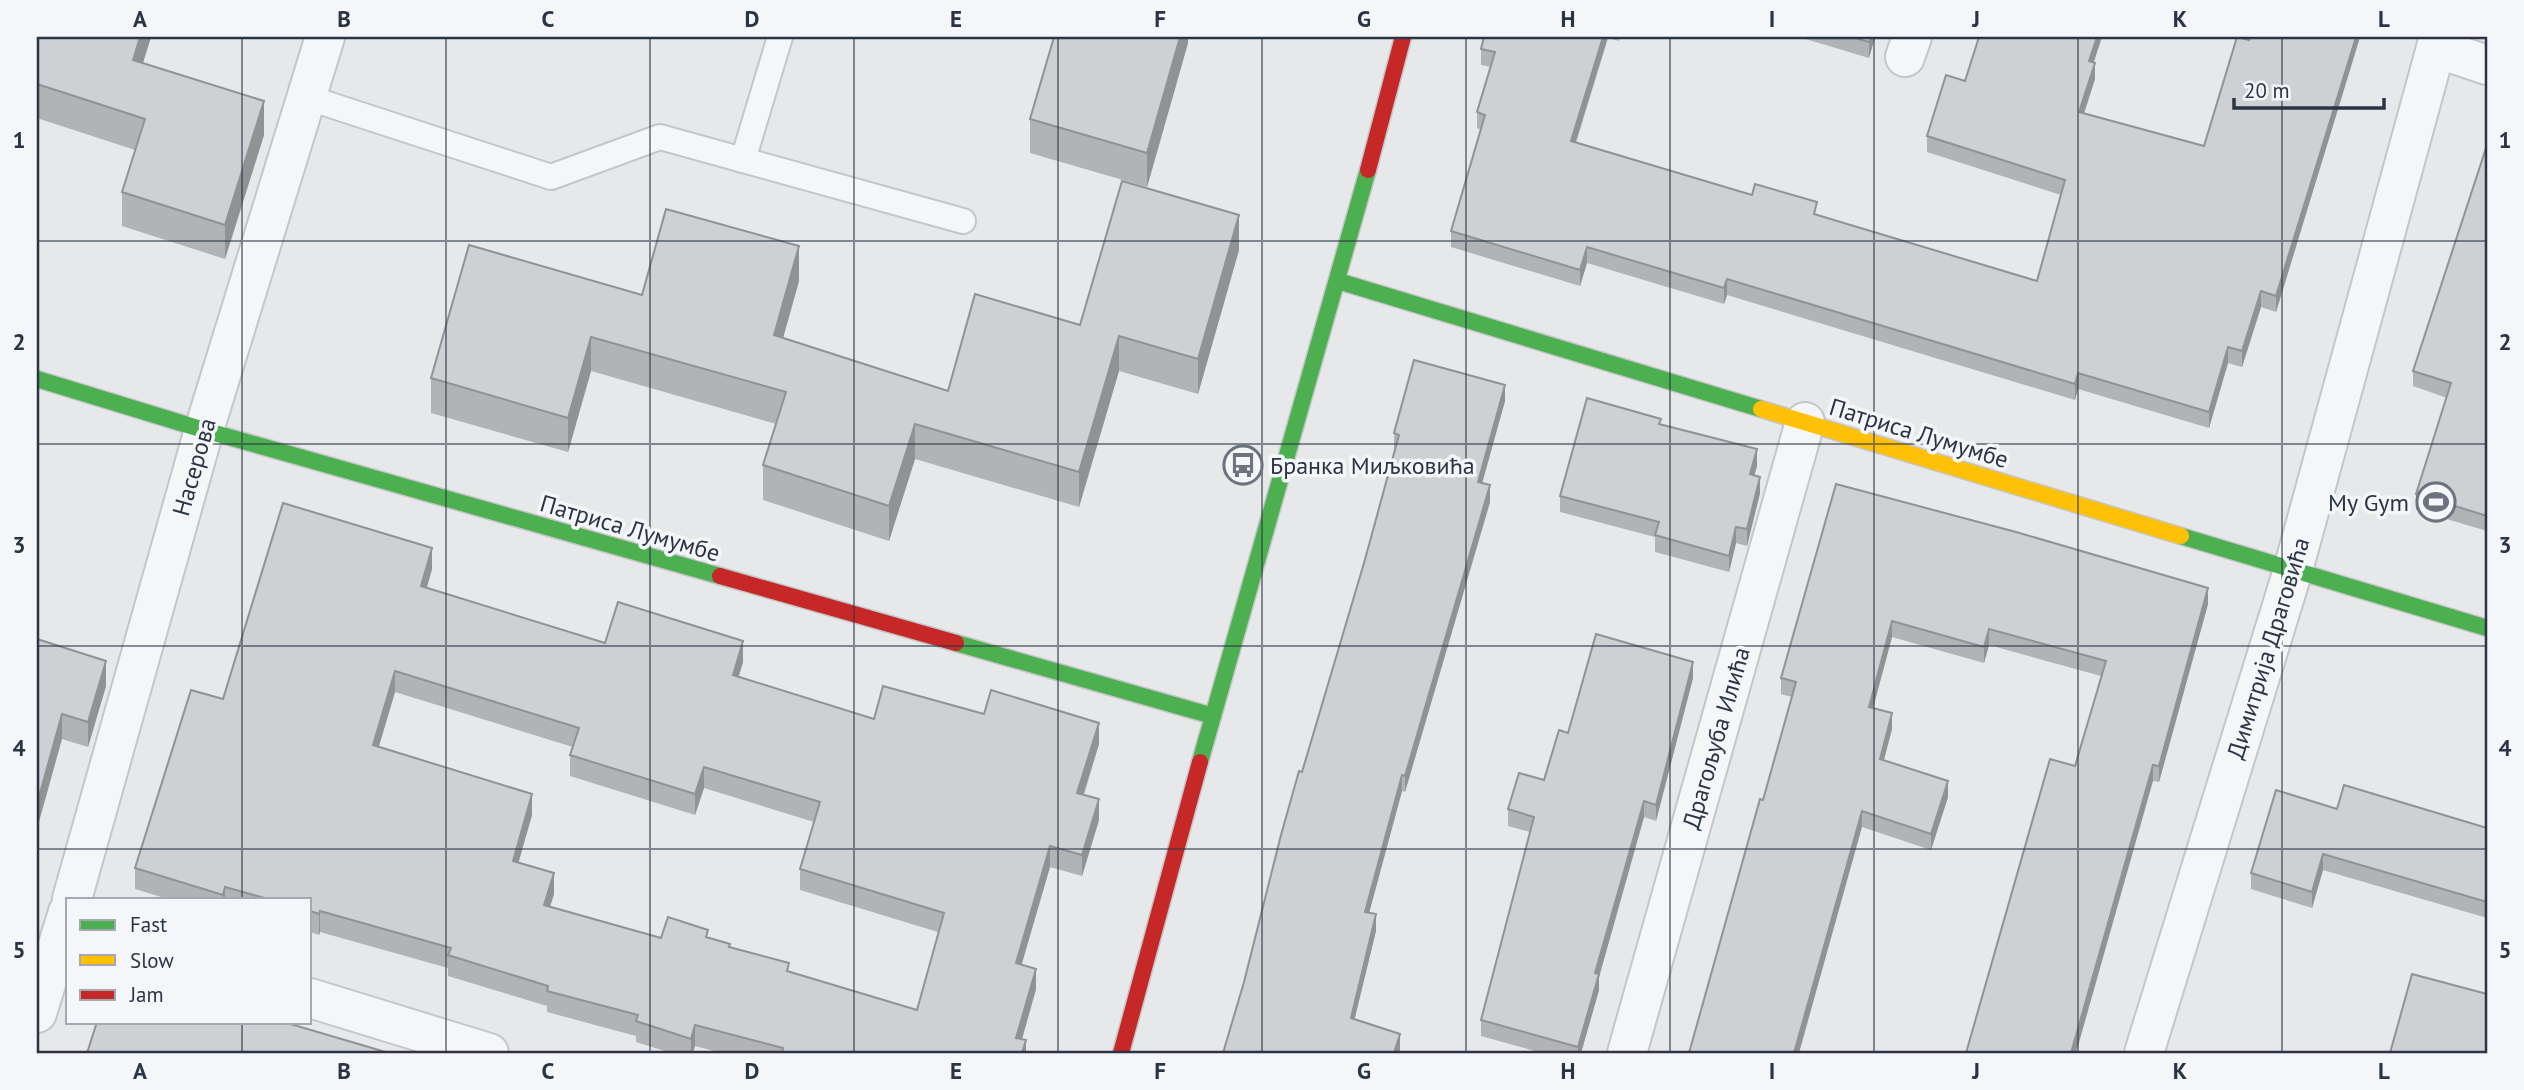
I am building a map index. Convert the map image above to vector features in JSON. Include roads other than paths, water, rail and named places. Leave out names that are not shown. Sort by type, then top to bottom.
[{"type":"street","name":"Насерова","points":[[67,898],[204,430],[325,37]]},
{"type":"street","points":[[1121,1053],[1404,37]]},
{"type":"street","points":[[2437,42],[2487,65]]},
{"type":"street","name":"Димитрија Драговића","points":[[2144,1053],[2293,570],[2437,42]]},
{"type":"street","name":"Патриса Лумумбе","points":[[1338,281],[2487,628]]},
{"type":"street","name":"Патриса Лумумбе","points":[[37,379],[204,430],[1213,716]]},
{"type":"street","name":"Драгољуба Илића","points":[[1627,1053],[1805,422]]},
{"type":"street","name":"Насерова","points":[[37,1013],[62,915]]},
{"type":"street","points":[[312,999],[489,1053]]},
{"type":"lane","points":[[743,160],[780,37]]},
{"type":"lane","points":[[306,97],[551,177],[660,137],[963,222]]},
{"type":"place","name":"Бранка Миљковића","points":[[1243,465]]},
{"type":"place","name":"My Gym","points":[[2436,502]]}]
